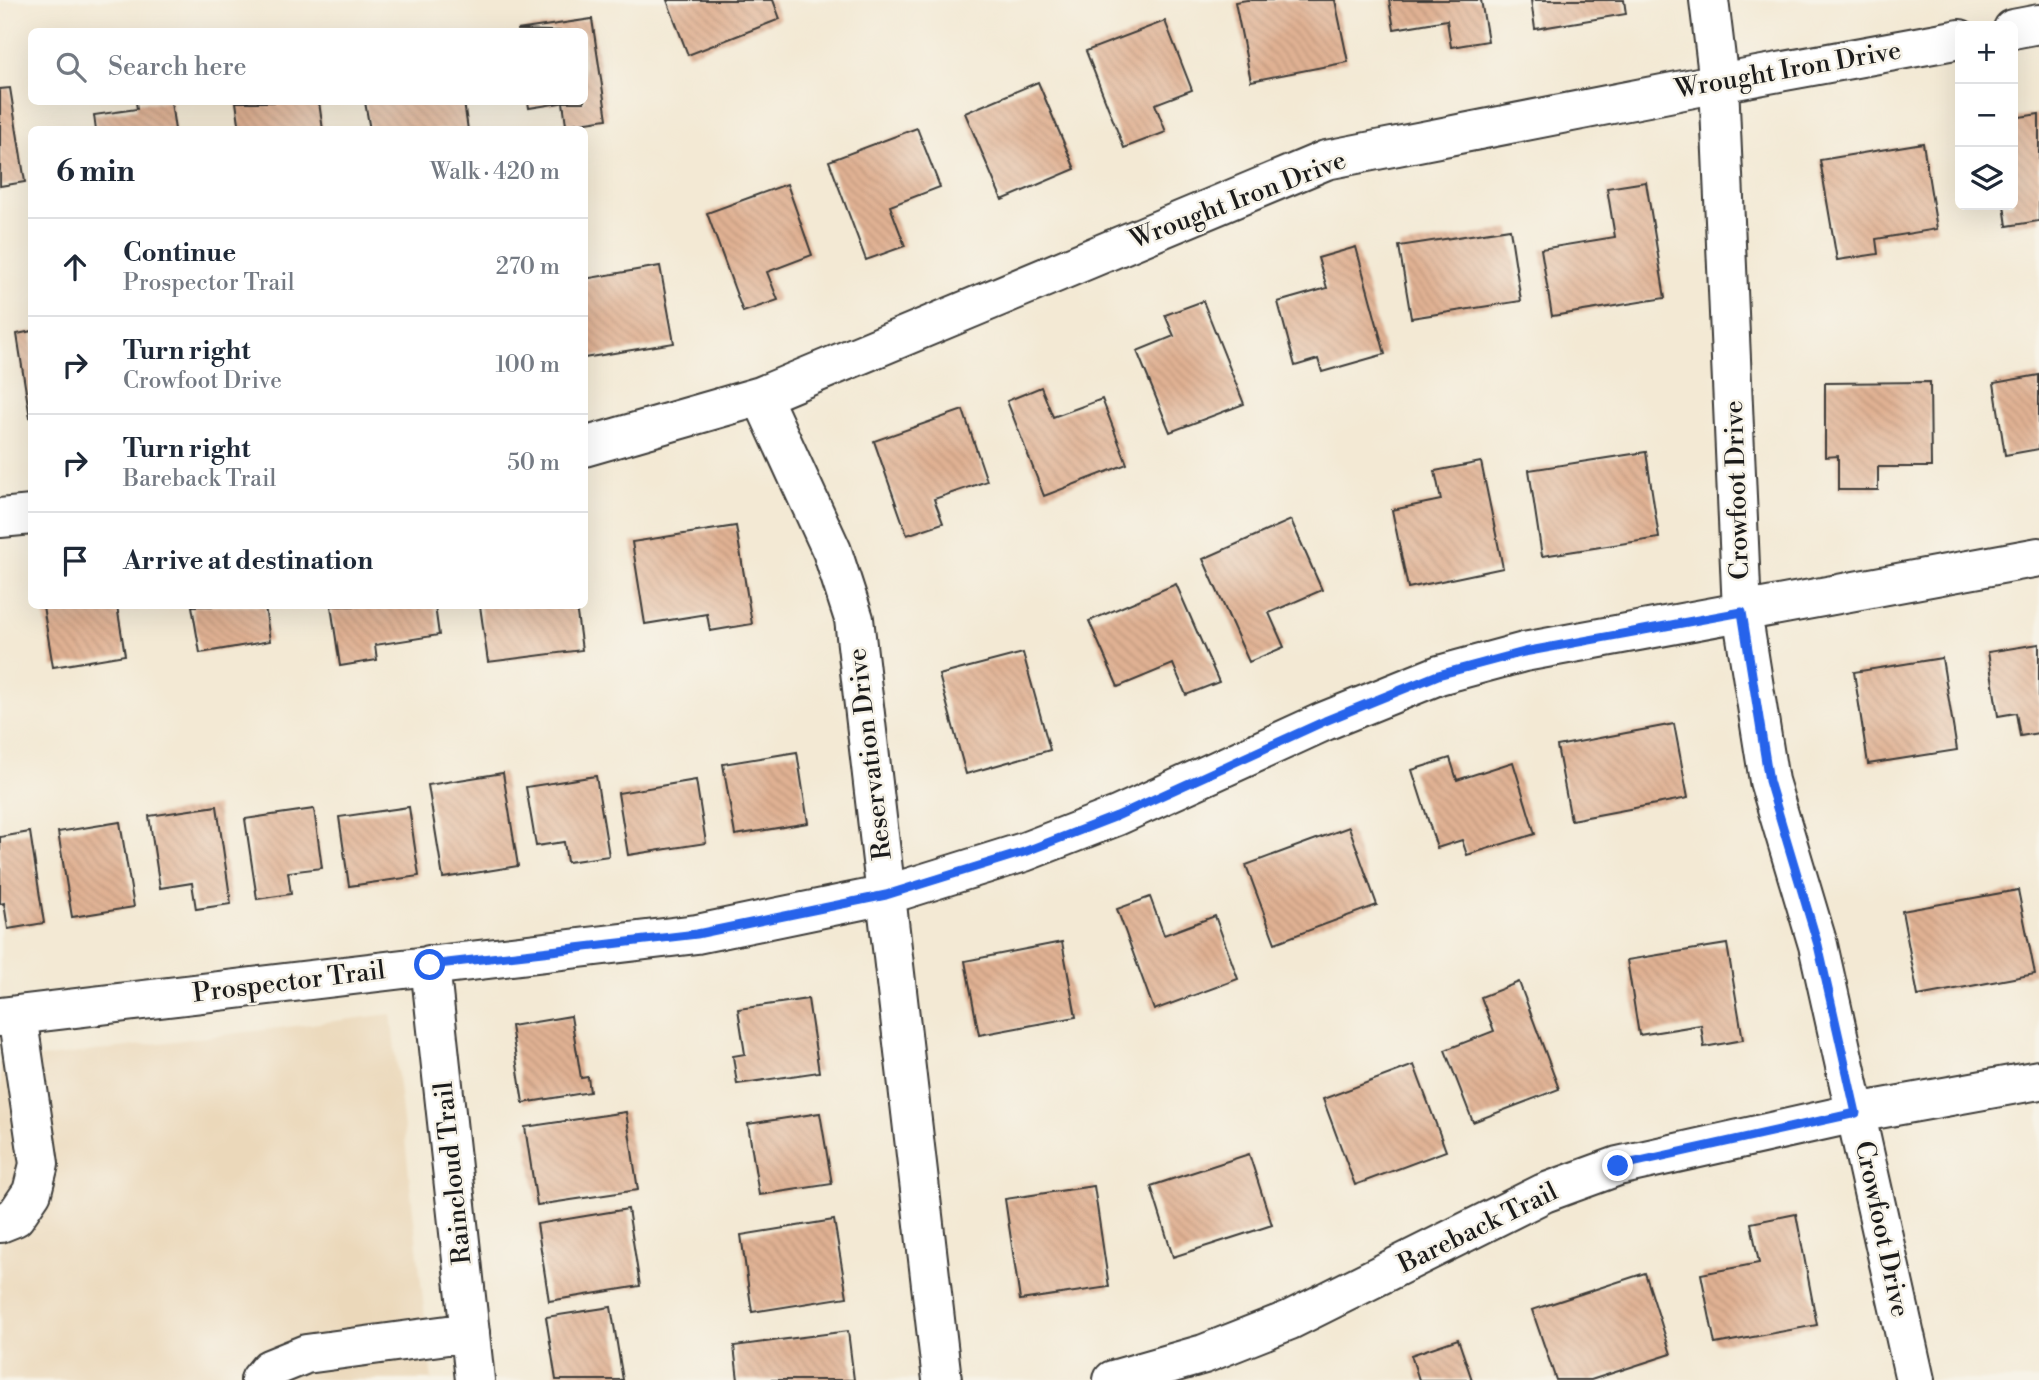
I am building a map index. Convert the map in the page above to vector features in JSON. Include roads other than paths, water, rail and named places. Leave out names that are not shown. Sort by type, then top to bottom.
[{"type":"street","name":"Crowfoot Drive","points":[[1709,0],[1719,83],[1742,612],[1769,781],[1818,945],[1915,1380]]},
{"type":"street","points":[[2018,28],[2039,24]]},
{"type":"street","name":"Wrought Iron Drive","points":[[588,446],[761,396],[1326,160],[1955,40]]},
{"type":"street","name":"Reservation Drive","points":[[761,396],[832,551],[854,619],[942,1380]]},
{"type":"street","points":[[0,518],[28,515]]},
{"type":"street","name":"Prospector Trail","points":[[9,1016],[697,934],[886,895],[1024,852],[1117,816],[1325,721],[1438,675],[1524,652],[2039,557]]},
{"type":"street","name":"Raincloud Trail","points":[[430,965],[475,1380]]},
{"type":"street","points":[[0,1223],[15,1217],[32,1192],[39,1164],[16,1116],[9,1016]]},
{"type":"street","name":"Bareback Trail","points":[[1113,1380],[1204,1354],[1290,1320],[1545,1193],[1618,1166],[1856,1113],[2039,1080]]},
{"type":"street","points":[[260,1380],[269,1369],[306,1354],[470,1332]]}]
